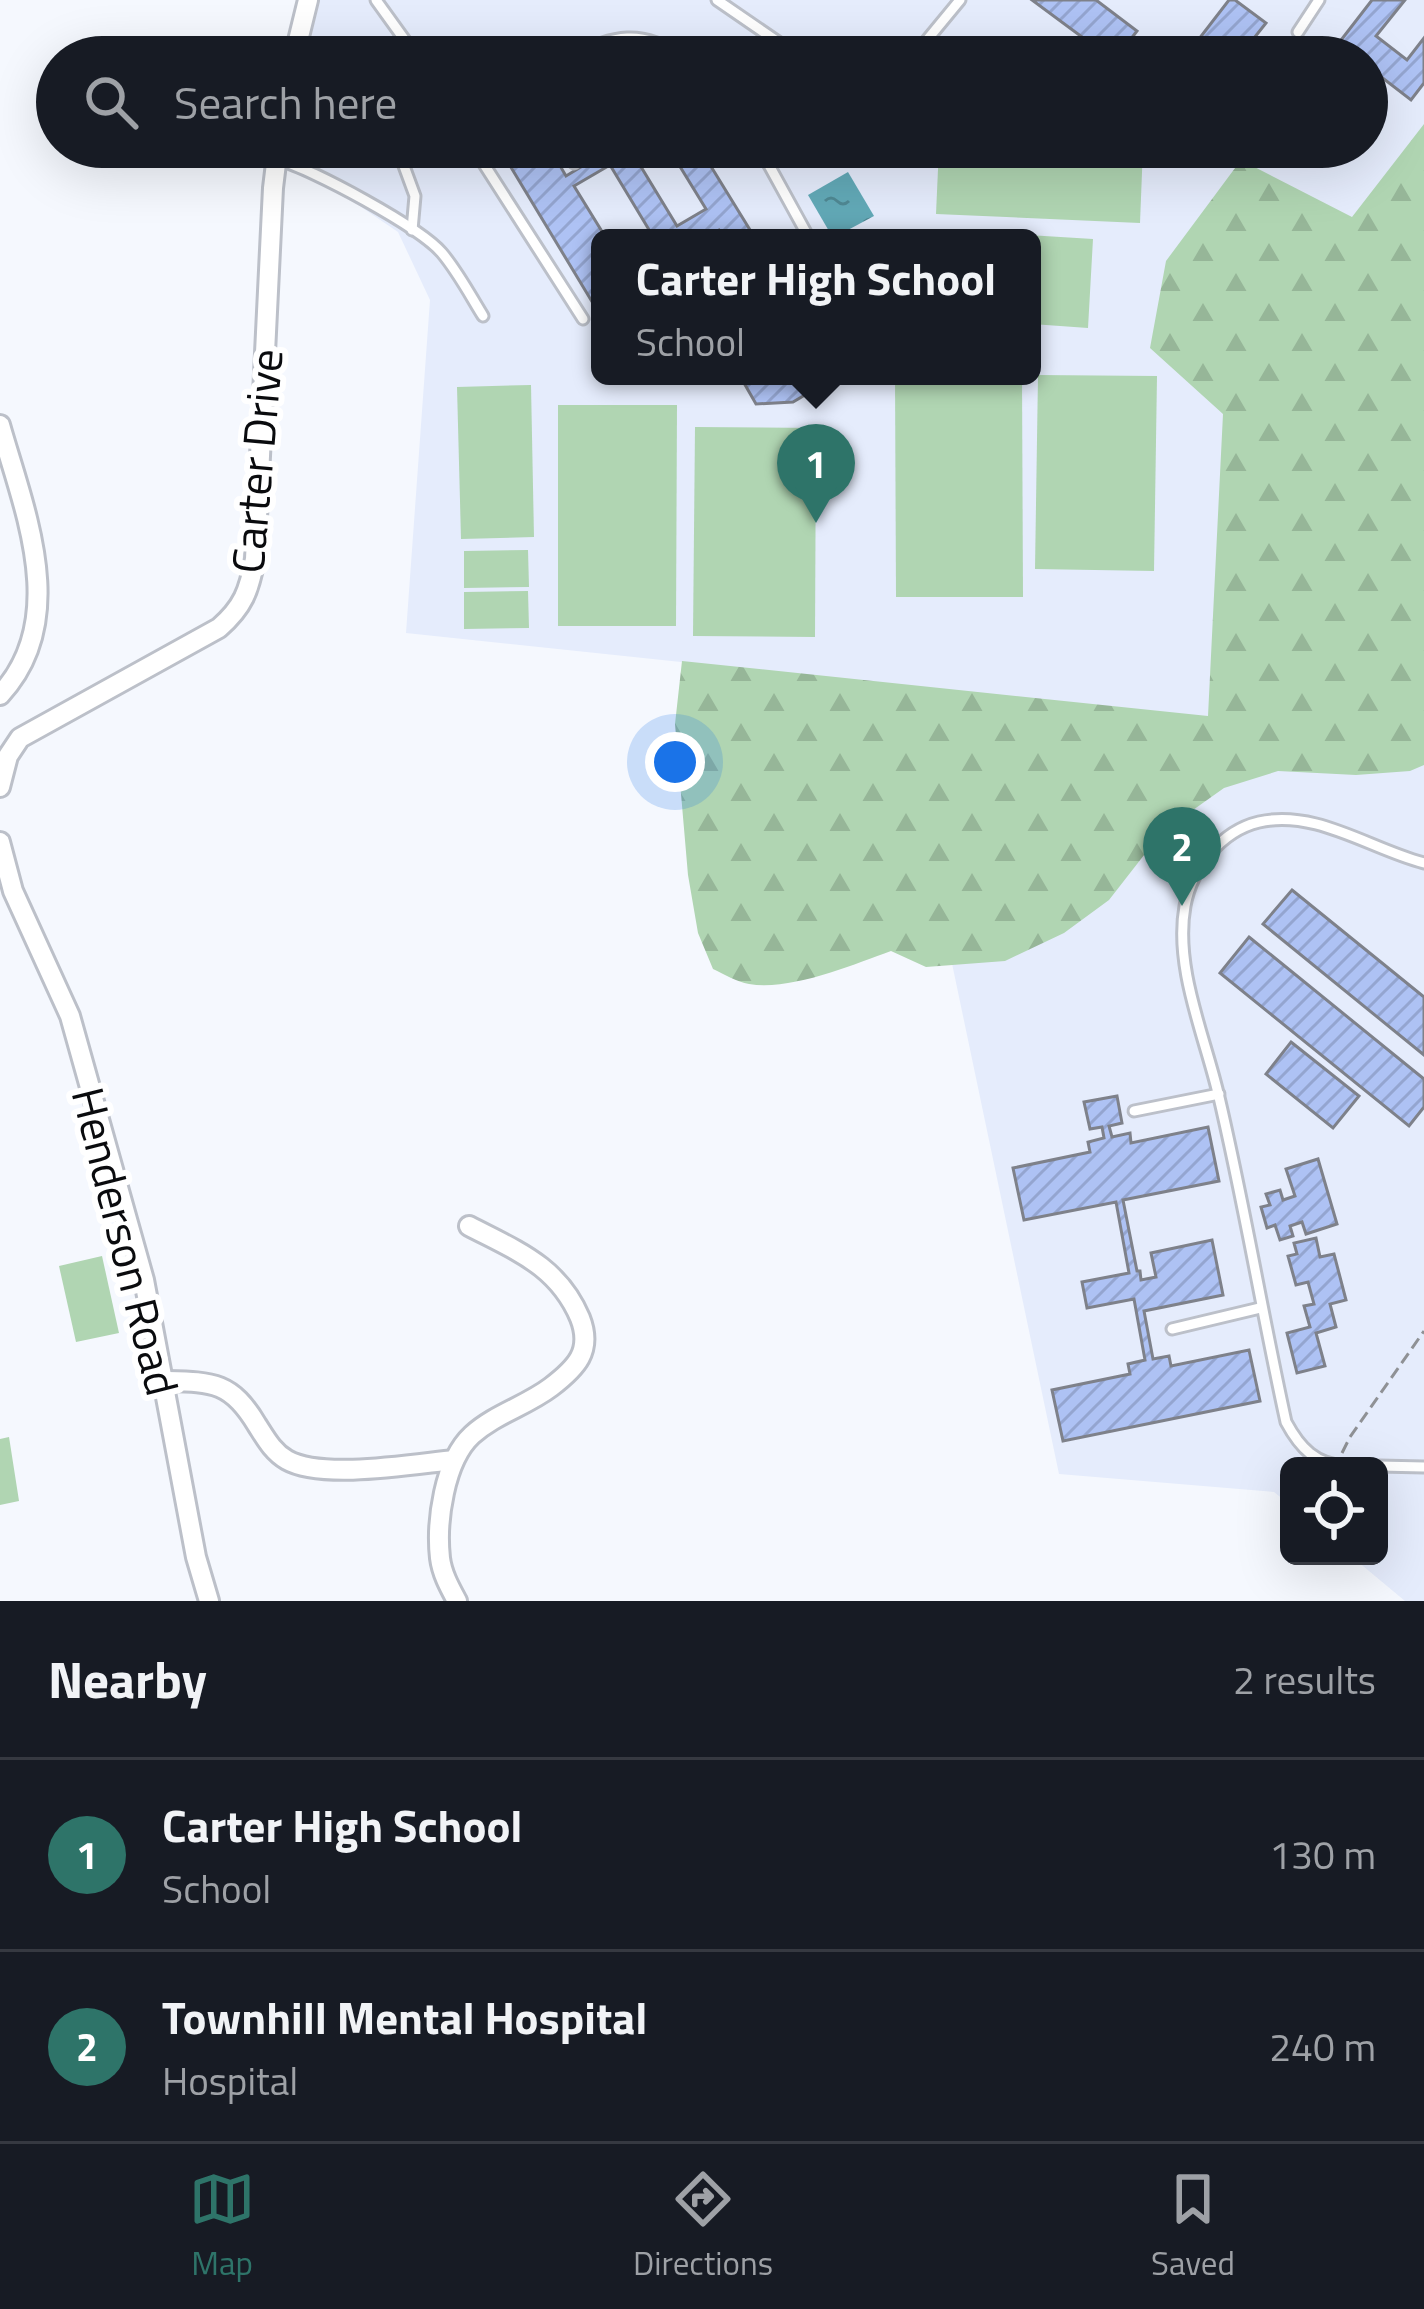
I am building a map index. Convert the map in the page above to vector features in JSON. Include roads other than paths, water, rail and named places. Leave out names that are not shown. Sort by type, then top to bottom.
[{"type":"street","points":[[299,36],[308,0]]},
{"type":"street","name":"Carter Drive","points":[[0,787],[8,756],[20,738],[219,628],[245,597],[255,560],[276,168]]},
{"type":"street","points":[[0,425],[38,568],[39,597],[23,659],[0,695]]},
{"type":"street","name":"Henderson Road","points":[[0,842],[6,883],[70,1016],[144,1280],[208,1601]]},
{"type":"street","points":[[457,1601],[440,1558],[446,1483],[454,1460],[478,1430],[556,1383],[580,1358],[586,1341],[566,1289],[545,1269],[469,1226]]},
{"type":"street","points":[[163,1381],[209,1384],[230,1391],[243,1402],[267,1442],[291,1463],[344,1469],[454,1460]]},
{"type":"lane","points":[[376,0],[402,36]]},
{"type":"lane","points":[[717,0],[769,36]]},
{"type":"lane","points":[[931,36],[961,0]]},
{"type":"lane","points":[[1298,32],[1318,0]]},
{"type":"lane","points":[[305,168],[440,250],[484,316]]},
{"type":"lane","points":[[405,168],[415,196],[412,230]]},
{"type":"lane","points":[[486,168],[583,319]]},
{"type":"lane","points":[[771,168],[804,229]]},
{"type":"lane","points":[[1313,1457],[1286,1423],[1219,1094],[1191,990],[1183,931],[1186,902],[1211,850],[1230,832],[1258,822],[1313,822],[1424,863]]},
{"type":"lane","points":[[1134,1111],[1219,1094]]},
{"type":"lane","points":[[1172,1329],[1261,1308]]},
{"type":"lane","points":[[1388,1466],[1424,1467]]},
{"type":"water","points":[[848,172],[874,216],[850,229],[828,229],[808,195]]},
{"type":"place","name":"Carter High School","points":[[816,523]]},
{"type":"place","name":"Townhill Mental Hospital","points":[[1182,906]]}]
